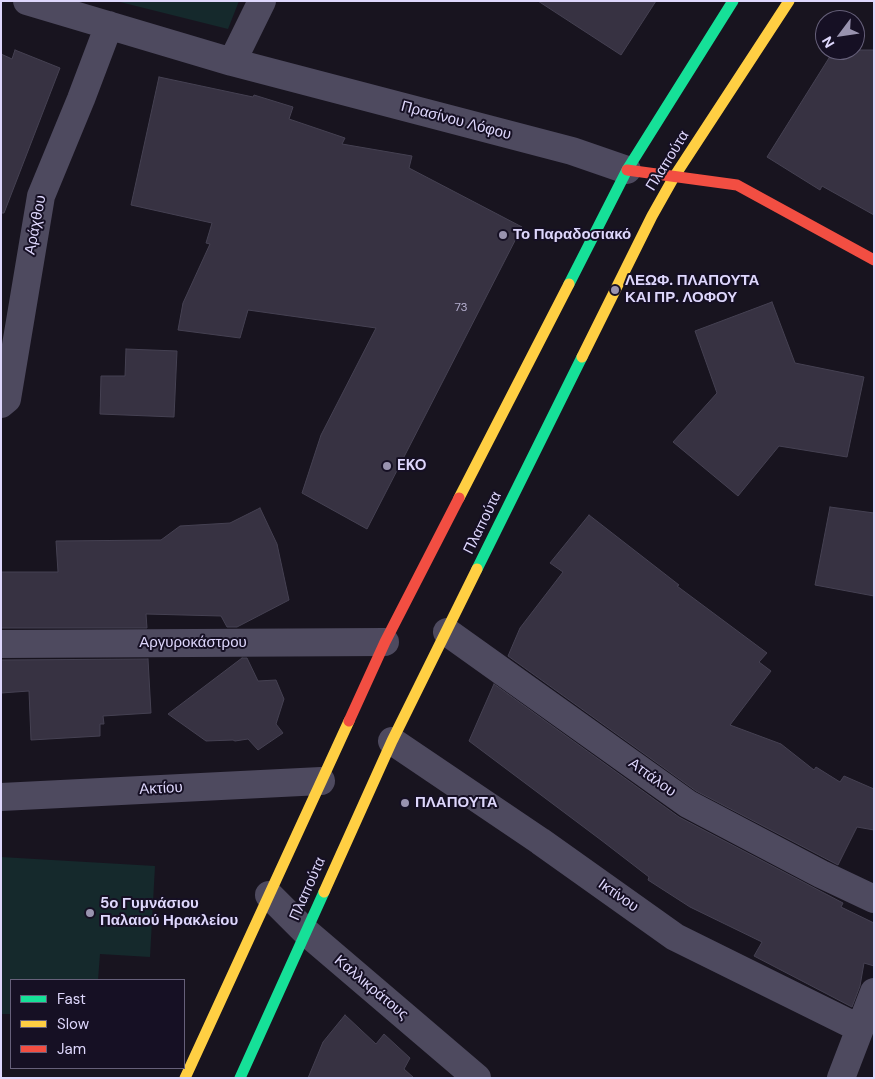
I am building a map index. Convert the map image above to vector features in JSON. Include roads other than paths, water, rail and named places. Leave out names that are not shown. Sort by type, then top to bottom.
[{"type":"main road","name":"Πλαπούτα","points":[[185,1078],[385,642],[627,170],[733,1]]},
{"type":"main road","name":"Πλαπούτα","points":[[240,1078],[392,741],[648,224],[674,177],[789,1]]},
{"type":"main road","name":"Πρασίνου Λόφου","points":[[627,170],[737,186],[874,260]]},
{"type":"street","name":"Πρασίνου Λόφου","points":[[27,1],[232,62],[572,151],[627,170]]},
{"type":"street","points":[[232,62],[262,1]]},
{"type":"street","name":"Αράχθου","points":[[1,404],[7,398],[40,196],[81,99],[109,25]]},
{"type":"street","name":"Αττάλου","points":[[447,632],[688,804],[821,874],[874,899]]},
{"type":"street","name":"Αργυροκάστρου","points":[[1,644],[385,642]]},
{"type":"street","name":"Ικτίνου","points":[[392,741],[540,840],[675,937],[859,1028]]},
{"type":"street","name":"Ακτίου","points":[[1,797],[321,781]]},
{"type":"street","name":"Καλλικράτους","points":[[269,895],[306,932],[477,1078]]},
{"type":"street","points":[[841,1078],[874,992]]},
{"type":"place","name":"Το Παραδοσιακό","points":[[503,235]]},
{"type":"place","name":"ΛΕΩΦ. ΠΛΑΠΟΥΤΑ ΚΑΙ ΠΡ. ΛΟΦΟΥ","points":[[615,290]]},
{"type":"place","name":"EKO","points":[[387,466]]},
{"type":"place","name":"ΠΛΑΠΟΥΤΑ","points":[[405,803]]},
{"type":"place","name":"5ο Γυμνάσιου Παλαιού Ηρακλείου","points":[[90,913]]}]
